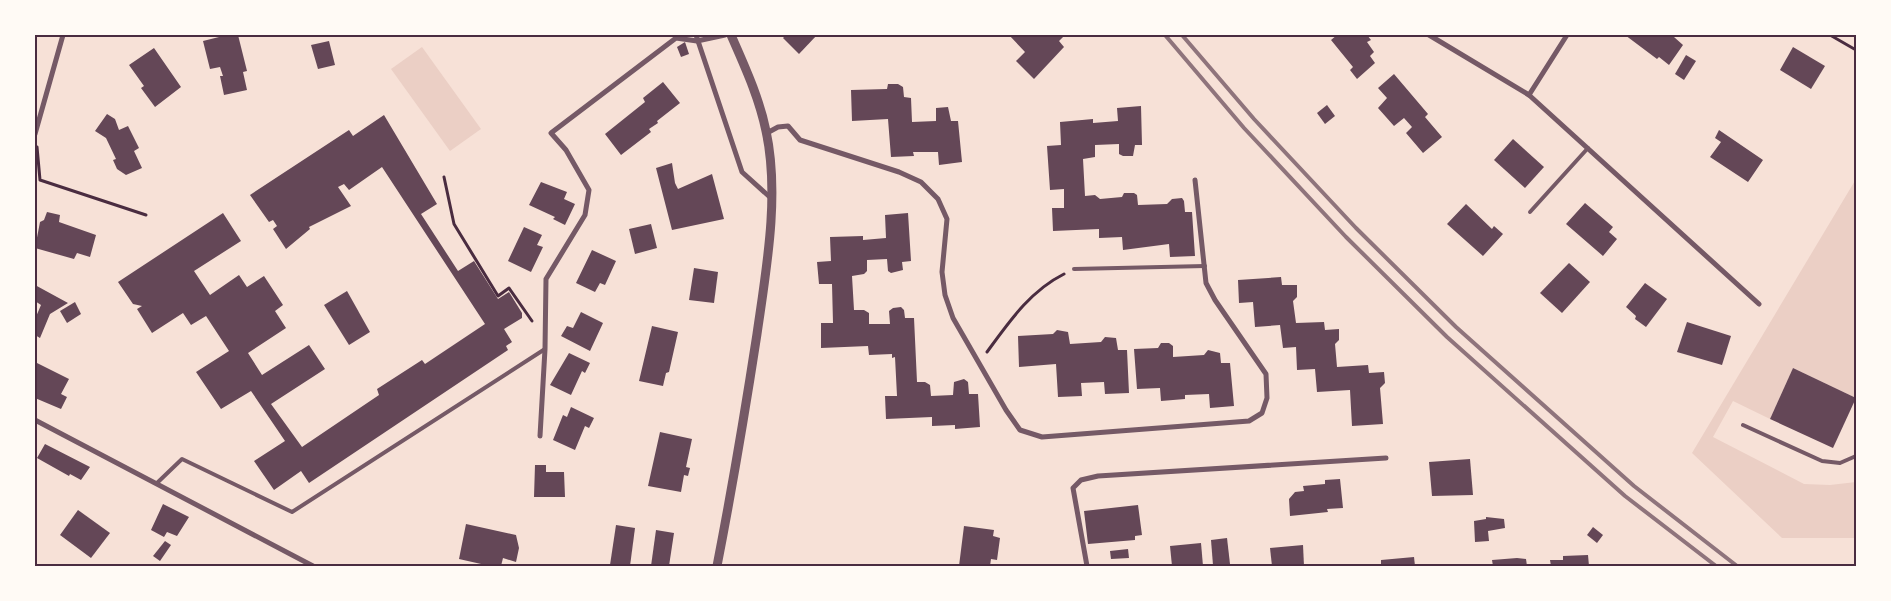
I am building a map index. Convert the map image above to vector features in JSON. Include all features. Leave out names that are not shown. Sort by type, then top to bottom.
[{"type":"street","points":[[35,134],[63,35]]},
{"type":"street","points":[[540,436],[545,349],[546,279],[585,215],[589,190],[566,150],[551,133],[676,38],[725,35]]},
{"type":"street","points":[[717,566],[740,449],[766,275],[772,200],[767,132],[754,89],[732,35]]},
{"type":"street","points":[[1430,35],[1528,95],[1759,304]]},
{"type":"street","points":[[1528,95],[1567,35]]},
{"type":"street","points":[[696,38],[742,172],[772,200]]},
{"type":"street","points":[[767,132],[778,127],[788,126],[800,140],[899,172],[921,182],[938,199],[947,219],[942,272],[945,295],[954,318],[1020,430],[1042,437],[1249,421],[1262,413],[1267,398],[1266,374],[1215,300],[1206,283],[1195,180]]},
{"type":"street","points":[[35,420],[313,566]]},
{"type":"street","points":[[1087,566],[1073,488],[1081,480],[1098,476],[1386,458]]},
{"type":"lane","points":[[1530,212],[1588,148]]},
{"type":"lane","points":[[1074,268],[1205,266]]},
{"type":"lane","points":[[156,483],[182,459],[292,512],[545,349]]},
{"type":"lane","points":[[1743,425],[1822,461],[1840,463],[1856,456]]},
{"type":"path","points":[[1830,35],[1856,50]]},
{"type":"path","points":[[35,134],[40,180],[146,215]]},
{"type":"path","points":[[444,177],[454,224],[498,296],[509,288],[531,321],[545,325]]},
{"type":"path","points":[[979,362],[1018,311],[1048,282],[1074,268]]},
{"type":"shaded area","points":[[422,47],[481,129],[450,151],[391,69]]},
{"type":"shaded area","points":[[1856,179],[1856,398],[1793,368],[1770,419],[1733,401],[1713,437],[1804,484],[1830,485],[1856,482],[1856,538],[1782,538],[1692,453]]},
{"type":"building","points":[[227,35],[238,35],[247,71],[243,72],[247,90],[224,95],[220,76],[223,76],[220,67],[210,69],[203,41]]},
{"type":"building","points":[[786,35],[817,35],[799,54],[783,38]]},
{"type":"building","points":[[1009,35],[1065,35],[1059,41],[1064,47],[1034,79],[1016,61],[1025,52]]},
{"type":"building","points":[[1337,35],[1367,35],[1371,40],[1367,42],[1374,52],[1370,56],[1375,63],[1357,79],[1350,70],[1353,67],[1331,40]]},
{"type":"building","points":[[1625,35],[1676,35],[1674,37],[1683,45],[1669,65],[1659,57],[1657,59]]},
{"type":"building","points":[[329,41],[335,65],[318,69],[311,45]]},
{"type":"building","points":[[685,42],[689,54],[681,57],[677,47]]},
{"type":"building","points":[[1793,47],[1825,66],[1811,89],[1780,70]]},
{"type":"building","points":[[154,48],[181,87],[155,107],[141,88],[144,86],[129,65]]},
{"type":"building","points":[[1686,55],[1696,61],[1684,80],[1675,74]]},
{"type":"building","points":[[1394,74],[1428,114],[1425,117],[1442,137],[1423,153],[1406,133],[1412,127],[1404,118],[1394,126],[1378,108],[1387,98],[1378,88]]},
{"type":"building","points":[[663,82],[680,103],[649,129],[651,132],[621,155],[605,134],[645,102],[643,98]]},
{"type":"building","points":[[888,84],[898,84],[903,87],[904,97],[911,98],[912,122],[936,121],[936,108],[948,107],[951,121],[958,121],[962,162],[939,165],[938,152],[913,152],[914,156],[891,157],[888,119],[852,121],[851,90],[887,89]]},
{"type":"building","points":[[1327,105],[1335,116],[1325,124],[1317,113]]},
{"type":"building","points":[[1141,106],[1142,145],[1135,145],[1133,156],[1123,156],[1119,154],[1119,144],[1095,145],[1095,157],[1083,159],[1085,196],[1095,195],[1100,199],[1122,197],[1124,193],[1134,193],[1137,195],[1138,205],[1167,204],[1172,199],[1182,198],[1185,212],[1192,212],[1195,256],[1170,257],[1169,244],[1123,250],[1122,237],[1099,238],[1099,229],[1053,231],[1052,208],[1064,208],[1064,189],[1050,190],[1047,146],[1061,145],[1060,122],[1093,119],[1093,123],[1118,121],[1117,108]]},
{"type":"building","points":[[107,114],[115,119],[119,130],[128,126],[139,148],[134,151],[142,168],[126,175],[117,169],[113,160],[116,159],[106,138],[95,131]]},
{"type":"building","points":[[384,115],[437,204],[421,214],[458,271],[474,261],[498,299],[509,292],[522,313],[522,318],[504,329],[512,342],[506,346],[508,350],[309,483],[301,471],[274,490],[254,461],[285,441],[251,391],[221,409],[196,372],[229,351],[206,316],[191,325],[183,313],[152,333],[137,309],[142,306],[133,304],[118,282],[223,213],[241,241],[194,271],[210,295],[239,275],[247,287],[264,276],[283,305],[275,311],[286,328],[248,353],[262,375],[309,345],[325,369],[271,404],[302,447],[379,395],[377,389],[422,360],[425,364],[485,324],[382,167],[349,190],[344,184],[338,187],[351,206],[309,227],[310,229],[286,249],[273,229],[277,226],[273,220],[269,222],[250,195],[349,130],[353,136]]},
{"type":"building","points":[[1719,130],[1763,160],[1748,182],[1710,157],[1721,142],[1715,138]]},
{"type":"building","points":[[1513,139],[1544,167],[1525,188],[1494,160]]},
{"type":"building","points":[[672,163],[675,183],[678,189],[712,174],[724,219],[672,230],[656,168]]},
{"type":"building","points":[[541,182],[567,192],[564,199],[575,204],[565,225],[553,219],[555,217],[529,205]]},
{"type":"building","points":[[1585,203],[1613,227],[1609,232],[1617,239],[1603,256],[1566,224]]},
{"type":"building","points":[[1466,204],[1492,229],[1494,226],[1503,234],[1483,256],[1447,224]]},
{"type":"building","points":[[47,212],[60,215],[59,222],[96,235],[90,257],[77,253],[74,259],[35,248],[40,222],[44,220]]},
{"type":"building","points":[[908,213],[911,261],[902,262],[903,270],[891,273],[888,271],[887,259],[867,260],[867,271],[864,274],[852,276],[854,310],[864,310],[869,313],[869,324],[890,324],[889,311],[893,308],[901,307],[904,310],[905,318],[914,318],[917,382],[925,382],[930,385],[931,396],[953,395],[954,382],[964,379],[968,382],[969,394],[978,394],[980,427],[955,429],[955,425],[932,426],[932,417],[886,419],[885,396],[897,396],[895,357],[892,358],[892,354],[869,355],[868,346],[821,348],[821,323],[833,323],[832,284],[819,284],[817,262],[831,261],[830,237],[863,236],[863,240],[886,238],[885,215]]},
{"type":"building","points":[[651,224],[657,248],[635,254],[629,229]]},
{"type":"building","points":[[524,227],[542,235],[537,245],[543,247],[531,272],[508,261]]},
{"type":"building","points":[[592,250],[616,261],[605,285],[600,283],[595,292],[576,283]]},
{"type":"building","points":[[1569,263],[1590,282],[1562,313],[1540,293]]},
{"type":"building","points":[[694,268],[718,272],[714,303],[689,300]]},
{"type":"building","points":[[1281,277],[1282,285],[1297,285],[1297,297],[1293,301],[1296,323],[1324,322],[1325,330],[1339,329],[1339,340],[1335,344],[1337,367],[1368,365],[1369,373],[1384,372],[1385,383],[1380,388],[1383,424],[1352,426],[1350,390],[1317,392],[1315,369],[1297,370],[1296,347],[1283,348],[1280,325],[1255,327],[1253,302],[1239,303],[1238,280]]},
{"type":"building","points":[[1645,283],[1667,299],[1646,327],[1635,319],[1636,316],[1626,307]]},
{"type":"building","points":[[35,285],[68,303],[50,314],[40,338],[35,335],[35,319],[41,305],[35,301]]},
{"type":"building","points":[[347,291],[370,332],[349,345],[324,305]]},
{"type":"building","points":[[75,302],[81,314],[67,323],[60,311]]},
{"type":"building","points":[[581,312],[603,323],[590,351],[561,336],[567,326],[573,328]]},
{"type":"building","points":[[1687,322],[1731,336],[1722,365],[1677,352]]},
{"type":"building","points":[[652,326],[678,332],[669,372],[666,373],[663,386],[639,381]]},
{"type":"building","points":[[1057,330],[1068,332],[1070,344],[1101,342],[1105,337],[1116,338],[1118,350],[1127,350],[1129,393],[1105,394],[1104,382],[1081,383],[1082,396],[1058,397],[1056,364],[1019,367],[1018,336],[1053,334]]},
{"type":"building","points":[[1161,343],[1169,343],[1173,346],[1173,357],[1204,355],[1208,350],[1220,353],[1221,363],[1230,363],[1234,406],[1210,408],[1209,394],[1185,395],[1185,399],[1161,401],[1160,388],[1137,389],[1134,349],[1158,348]]},
{"type":"building","points":[[569,353],[590,363],[585,373],[582,371],[571,395],[550,385]]},
{"type":"building","points":[[35,362],[69,379],[61,394],[67,397],[61,409],[35,398]]},
{"type":"building","points":[[1793,368],[1856,398],[1833,448],[1770,419]]},
{"type":"building","points":[[571,407],[594,418],[589,428],[585,426],[575,450],[553,440],[563,415],[567,417]]},
{"type":"building","points":[[660,432],[692,439],[686,467],[690,468],[688,476],[684,475],[681,492],[648,486]]},
{"type":"building","points":[[45,444],[90,467],[81,480],[70,474],[69,476],[37,458]]},
{"type":"building","points":[[1470,459],[1473,495],[1432,496],[1429,462]]},
{"type":"building","points":[[535,465],[546,465],[546,472],[564,472],[565,497],[534,497]]},
{"type":"building","points":[[1340,479],[1343,508],[1327,509],[1328,512],[1290,516],[1289,499],[1295,492],[1304,491],[1303,486],[1325,484],[1325,480]]},
{"type":"building","points":[[163,504],[189,517],[177,536],[167,532],[164,537],[151,530]]},
{"type":"building","points":[[1138,505],[1142,535],[1135,536],[1135,540],[1088,544],[1084,511]]},
{"type":"building","points":[[78,510],[110,533],[91,558],[60,535]]},
{"type":"building","points":[[1486,517],[1504,519],[1505,528],[1488,531],[1489,541],[1475,542],[1474,521],[1486,519]]},
{"type":"building","points":[[466,524],[516,535],[519,548],[516,562],[503,558],[501,566],[490,566],[459,559]]},
{"type":"building","points":[[616,525],[635,528],[630,566],[610,565]]},
{"type":"building","points":[[964,526],[994,530],[993,536],[1000,538],[997,560],[991,559],[990,566],[959,566]]},
{"type":"building","points":[[1593,527],[1603,535],[1597,543],[1587,535]]},
{"type":"building","points":[[656,530],[674,533],[669,566],[651,566]]},
{"type":"building","points":[[1227,538],[1230,564],[1213,565],[1211,540]]},
{"type":"building","points":[[165,541],[171,545],[160,561],[153,556]]},
{"type":"building","points":[[1201,543],[1203,566],[1172,566],[1170,546]]},
{"type":"building","points":[[1303,545],[1304,566],[1272,566],[1270,548]]},
{"type":"building","points":[[1128,549],[1129,558],[1111,559],[1110,551]]},
{"type":"building","points":[[1588,555],[1589,566],[1551,566],[1550,560],[1563,560],[1563,556]]},
{"type":"building","points":[[1414,557],[1415,566],[1381,566],[1381,560]]},
{"type":"building","points":[[1526,559],[1527,566],[1493,566],[1492,560]]},
{"type":"railway","points":[[1165,35],[1244,128],[1346,237],[1447,337],[1625,496],[1716,566]]},
{"type":"railway","points":[[1182,35],[1254,119],[1356,228],[1456,327],[1634,486],[1737,566]]}]
